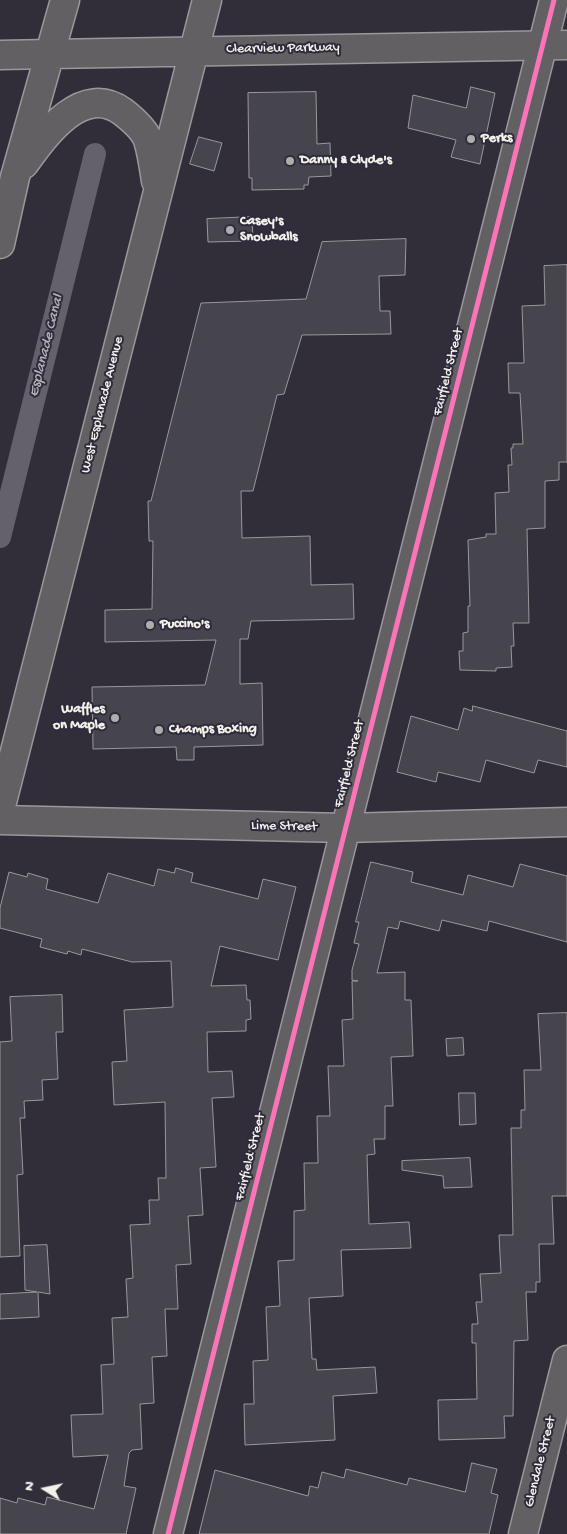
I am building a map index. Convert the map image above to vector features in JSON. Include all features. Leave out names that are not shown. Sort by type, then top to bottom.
[{"type":"street","points":[[0,244],[15,177],[66,0]]},
{"type":"street","name":"West Esplanade Avenue","points":[[0,810],[207,0]]},
{"type":"street","name":"Fairfield Street","points":[[168,1534],[345,828],[555,45],[554,0]]},
{"type":"street","name":"Clearview Parkway","points":[[0,55],[555,45]]},
{"type":"street","points":[[15,177],[41,140],[64,115],[87,104],[114,105],[133,120],[147,139],[158,188]]},
{"type":"street","name":"Lime Street","points":[[0,820],[345,828],[567,822]]},
{"type":"street","name":"Glendale Street","points":[[523,1534],[567,1360]]},
{"type":"building","points":[[471,87],[495,93],[480,164],[451,157],[456,140],[408,128],[413,95],[466,108]]},
{"type":"building","points":[[316,92],[317,144],[330,143],[331,176],[309,177],[308,185],[304,185],[304,189],[252,190],[252,178],[249,178],[248,93]]},
{"type":"building","points":[[199,137],[222,143],[214,171],[190,164]]},
{"type":"building","name":"Casey's Snowballs","points":[[252,217],[253,241],[208,242],[207,219]]},
{"type":"building","points":[[406,239],[405,275],[379,276],[380,311],[390,311],[391,334],[302,335],[284,394],[277,395],[253,491],[241,491],[242,538],[310,536],[311,585],[353,584],[354,619],[251,621],[248,639],[240,639],[240,684],[262,683],[263,745],[194,747],[194,760],[177,760],[176,747],[93,749],[92,687],[205,685],[216,640],[105,642],[105,610],[152,609],[153,541],[149,541],[148,501],[151,501],[201,303],[306,299],[322,242]]},
{"type":"building","points":[[567,265],[567,462],[559,462],[559,480],[545,481],[545,528],[527,529],[529,623],[513,623],[514,646],[511,646],[512,667],[496,668],[496,671],[460,670],[459,651],[463,651],[463,633],[468,632],[468,606],[470,606],[468,540],[486,537],[486,534],[496,534],[495,493],[509,492],[508,465],[512,465],[511,448],[513,448],[513,444],[523,444],[520,393],[509,393],[508,363],[524,363],[522,306],[545,305],[544,266]]},
{"type":"building","points":[[473,706],[567,731],[567,767],[538,760],[534,773],[486,760],[480,782],[438,772],[436,782],[397,772],[411,716],[458,730],[464,708],[472,711]]},
{"type":"building","points":[[371,862],[413,872],[411,882],[463,895],[468,875],[513,887],[520,864],[567,876],[567,942],[489,921],[487,931],[442,920],[439,931],[400,921],[398,929],[388,927],[377,973],[405,972],[405,1000],[411,1000],[413,1056],[391,1057],[393,1106],[385,1106],[385,1139],[374,1139],[375,1154],[367,1155],[369,1224],[409,1222],[411,1248],[341,1250],[343,1296],[309,1298],[312,1359],[316,1359],[317,1370],[375,1367],[377,1393],[333,1396],[335,1440],[245,1445],[244,1404],[254,1404],[253,1361],[268,1360],[266,1307],[280,1306],[278,1261],[294,1260],[294,1211],[305,1210],[304,1163],[318,1163],[317,1116],[330,1116],[328,1066],[344,1066],[342,1020],[353,1019],[352,981],[358,981],[352,980],[352,970],[359,944],[354,943],[359,922],[356,922]]},
{"type":"building","points":[[176,868],[193,873],[191,882],[258,899],[263,879],[296,887],[278,960],[220,946],[211,986],[246,985],[247,1000],[250,1000],[251,1019],[246,1020],[246,1031],[207,1032],[208,1072],[232,1071],[234,1097],[212,1098],[216,1167],[200,1168],[203,1215],[188,1216],[191,1264],[176,1265],[178,1309],[165,1309],[167,1356],[152,1357],[154,1403],[140,1404],[142,1449],[132,1450],[129,1453],[124,1486],[136,1488],[126,1534],[0,1534],[0,1498],[17,1503],[18,1498],[45,1505],[47,1497],[94,1509],[108,1455],[73,1457],[71,1415],[103,1414],[101,1365],[114,1364],[112,1318],[128,1317],[126,1279],[133,1278],[130,1225],[150,1224],[149,1200],[159,1200],[158,1178],[166,1178],[165,1102],[114,1105],[112,1062],[127,1061],[124,1010],[173,1007],[171,961],[132,962],[82,949],[81,955],[68,951],[67,954],[40,947],[42,939],[0,928],[0,908],[9,872],[27,877],[28,873],[48,879],[46,889],[98,903],[108,873],[154,886],[158,869],[174,873]]},
{"type":"building","points":[[62,995],[63,1032],[56,1032],[58,1079],[42,1080],[43,1100],[24,1101],[25,1118],[20,1118],[23,1174],[17,1175],[20,1256],[0,1257],[0,1042],[12,1041],[10,997]]},
{"type":"building","points":[[567,1013],[567,1196],[552,1196],[554,1244],[539,1244],[540,1282],[536,1282],[536,1292],[526,1292],[528,1340],[514,1341],[513,1416],[504,1416],[505,1438],[439,1440],[438,1400],[477,1399],[476,1343],[472,1343],[472,1324],[478,1324],[476,1302],[482,1302],[480,1274],[501,1273],[499,1235],[513,1235],[511,1128],[521,1128],[521,1110],[525,1110],[524,1070],[541,1070],[538,1014]]},
{"type":"building","points":[[463,1038],[464,1055],[447,1056],[446,1039]]},
{"type":"building","points":[[459,1093],[475,1093],[476,1124],[460,1125]]},
{"type":"building","points":[[470,1158],[472,1187],[444,1188],[443,1176],[402,1170],[402,1161]]},
{"type":"building","points":[[47,1245],[50,1294],[38,1292],[39,1317],[0,1319],[0,1294],[37,1292],[25,1290],[24,1246]]},
{"type":"building","points":[[472,1463],[497,1469],[491,1493],[498,1495],[489,1534],[199,1534],[215,1470],[308,1496],[310,1486],[318,1488],[322,1472],[344,1478],[346,1469],[407,1485],[409,1478],[465,1492]]},
{"type":"waterway","name":"Esplanade Canal","points":[[0,537],[95,154]]},
{"type":"cycle path","points":[[168,1534],[554,0]]},
{"type":"place","name":"Perks","points":[[471,139]]},
{"type":"place","name":"Danny & Clyde's","points":[[290,161]]},
{"type":"place","name":"Casey's Snowballs","points":[[230,230]]},
{"type":"place","name":"Puccino's","points":[[150,625]]},
{"type":"place","name":"Waffles on Maple","points":[[115,718]]},
{"type":"place","name":"Champs Boxing","points":[[159,730]]}]
